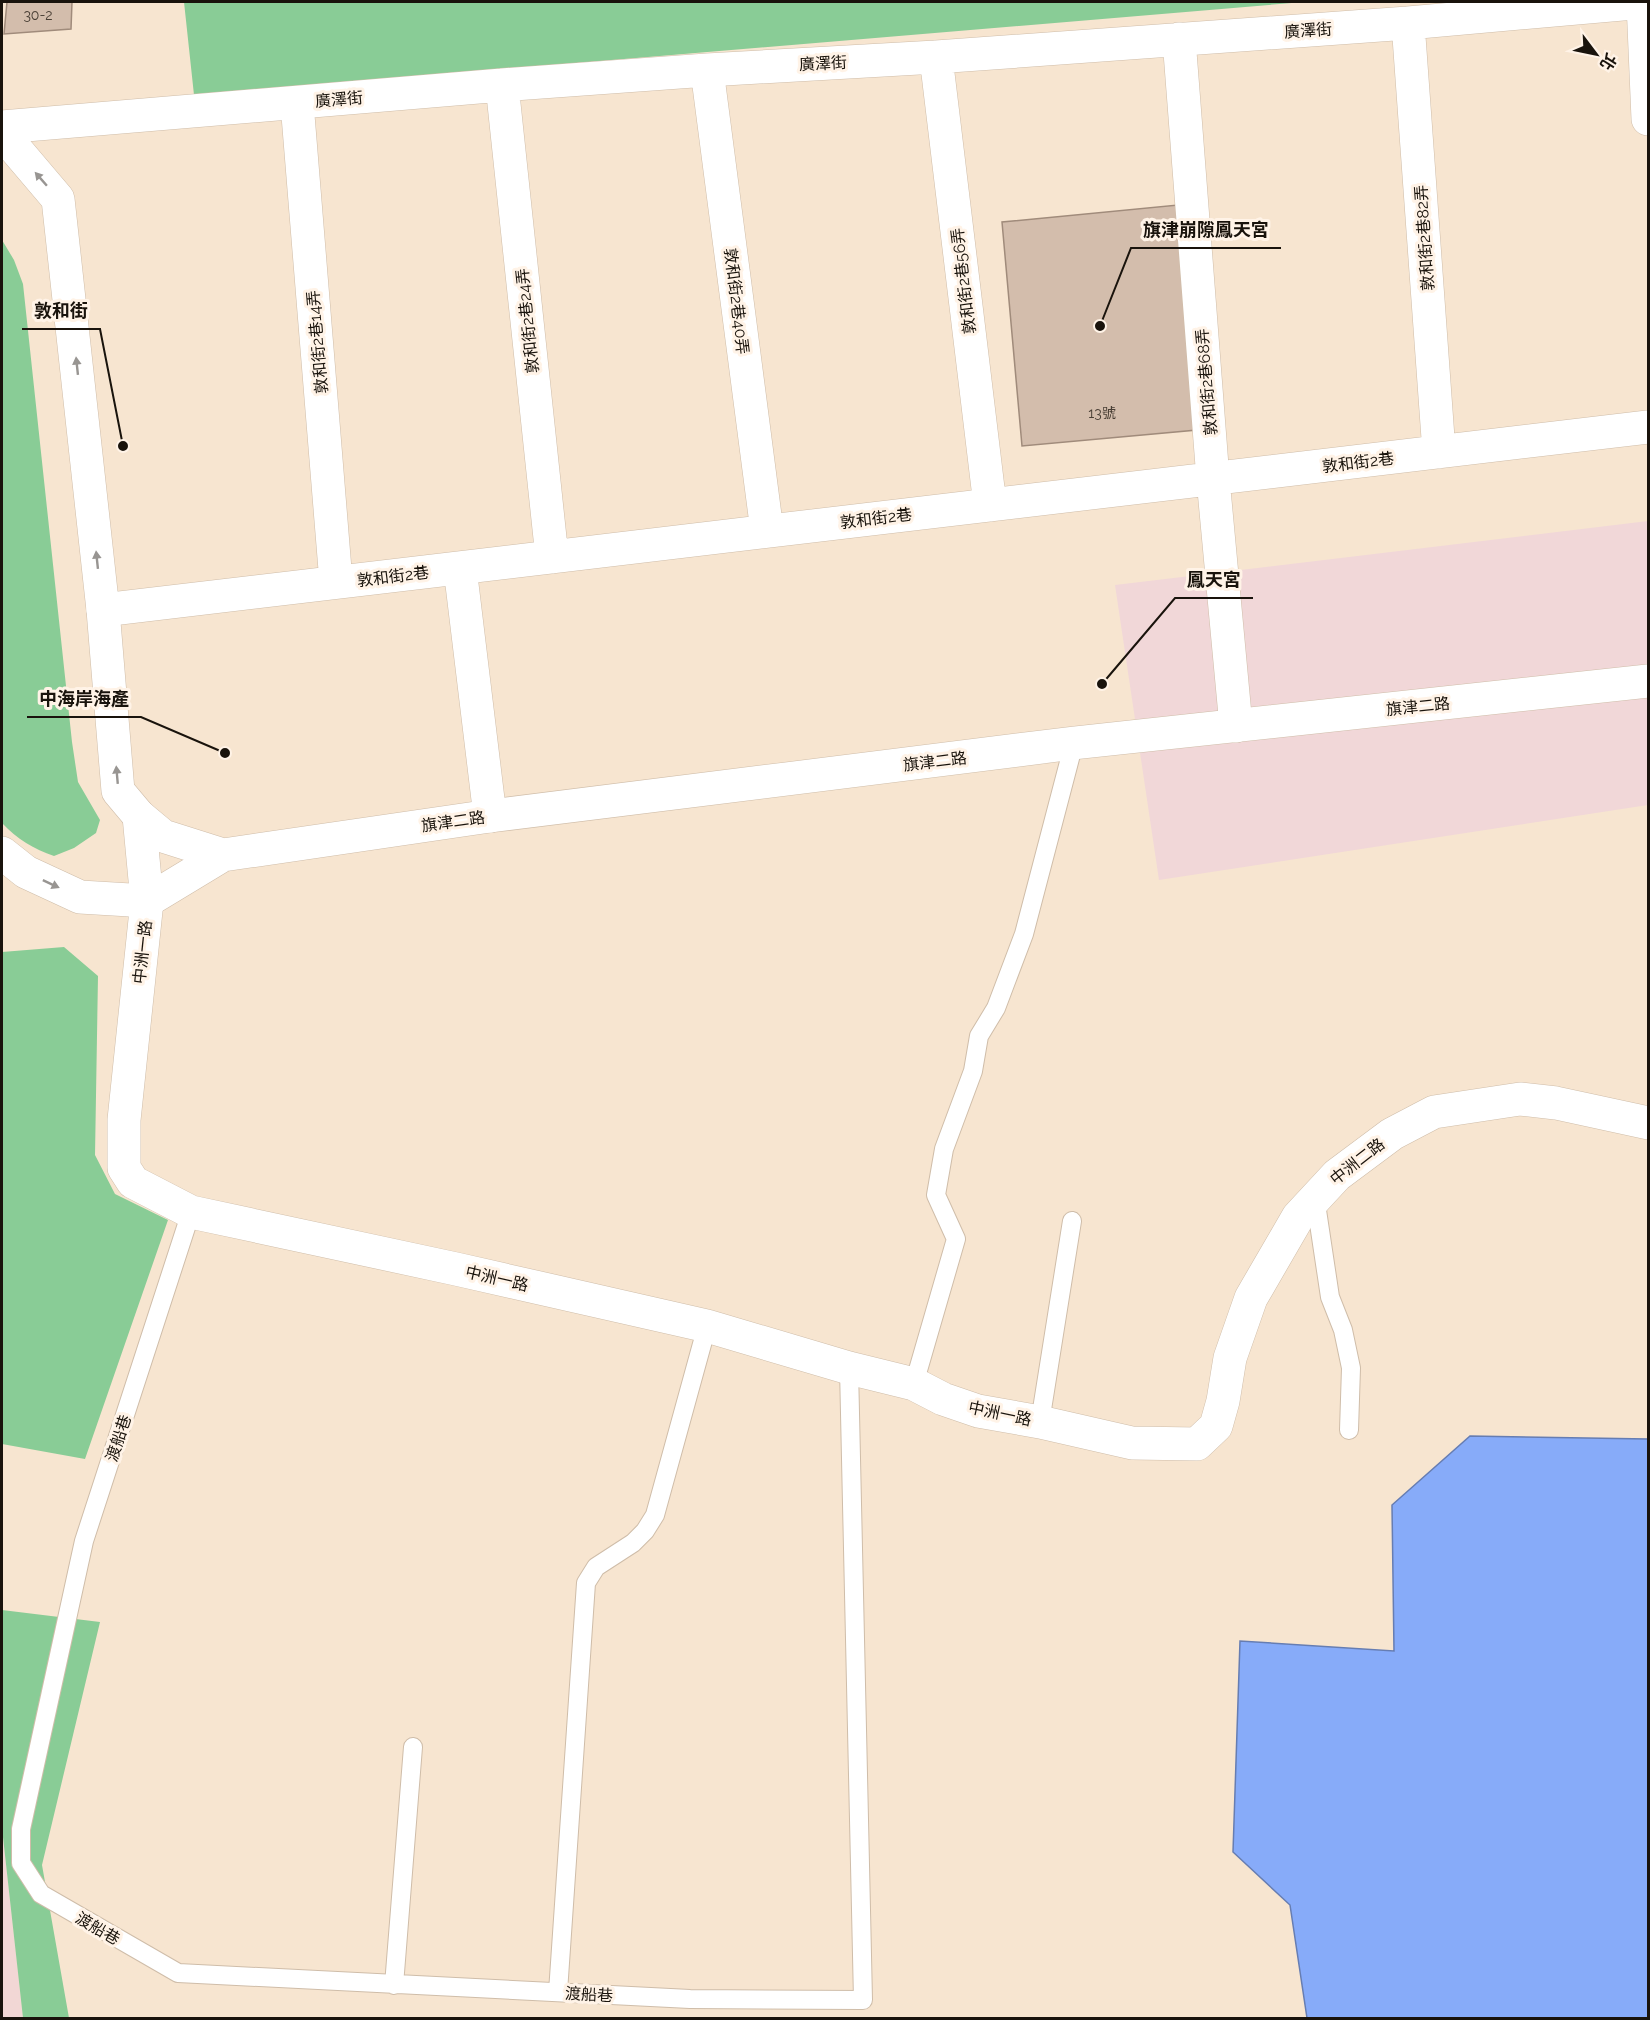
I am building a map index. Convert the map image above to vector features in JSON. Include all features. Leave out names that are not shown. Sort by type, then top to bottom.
[{"type":"street","name":"廣澤街","points":[[2,128],[502,85],[1408,23],[1644,2]]},
{"type":"street","points":[[1644,2],[1648,118]]},
{"type":"street","name":"敦和街2巷82弄","points":[[1408,23],[1439,452]]},
{"type":"street","name":"敦和街2巷68弄","points":[[1179,39],[1213,479],[1236,726]]},
{"type":"street","name":"敦和街2巷56弄","points":[[936,57],[990,505]]},
{"type":"street","name":"敦和街2巷40弄","points":[[707,70],[766,531]]},
{"type":"street","name":"敦和街2巷24弄","points":[[502,85],[552,556]]},
{"type":"street","name":"敦和街2巷14弄","points":[[297,103],[336,582]]},
{"type":"street","points":[[2,133],[58,199],[103,610],[118,791],[139,816],[163,836],[223,855]]},
{"type":"street","name":"敦和街2巷","points":[[103,610],[1648,427]]},
{"type":"street","points":[[460,568],[490,816]]},
{"type":"street","name":"旗津二路","points":[[223,855],[490,816],[1074,743],[1648,681]]},
{"type":"street","name":"中洲一路","points":[[139,816],[147,901],[124,1120],[124,1168],[133,1182],[191,1212],[707,1326],[849,1368],[914,1384],[943,1399],[978,1412],[1040,1422],[1132,1443],[1197,1444],[1216,1426]]},
{"type":"street","points":[[2,854],[26,872],[80,897],[147,901],[223,855]]},
{"type":"street","name":"中洲二路","points":[[1216,1426],[1223,1401],[1230,1358],[1251,1298],[1298,1216],[1337,1175],[1392,1134],[1434,1112],[1520,1099],[1556,1103],[1648,1124]]},
{"type":"lane","points":[[914,1384],[956,1239],[936,1195],[945,1149],[973,1071],[979,1036],[996,1008],[1023,934],[1074,743]]},
{"type":"lane","points":[[1315,1197],[1330,1297],[1343,1330],[1352,1368],[1349,1430]]},
{"type":"lane","name":"渡船巷","points":[[191,1212],[84,1541],[21,1829],[21,1863],[41,1894],[178,1974],[690,1999],[863,2000],[849,1368]]},
{"type":"lane","points":[[1040,1422],[1072,1221]]},
{"type":"lane","points":[[558,1992],[586,1583],[596,1567],[633,1543],[645,1531],[655,1515],[707,1326]]},
{"type":"lane","points":[[394,1984],[413,1747]]},
{"type":"shaded area","points":[[1648,521],[1648,805],[1159,880],[1115,585]]},
{"type":"shaded area","points":[[2,1828],[23,2018],[2,2018]]},
{"type":"green space","points":[[184,2],[1304,2],[194,95]]},
{"type":"green space","points":[[2,240],[14,260],[23,284],[78,782],[100,820],[96,833],[74,848],[54,856],[26,843],[2,823]]},
{"type":"green space","points":[[64,947],[98,976],[95,1155],[115,1194],[168,1220],[85,1459],[2,1444],[2,952]]},
{"type":"green space","points":[[2,1610],[100,1622],[42,1865],[69,2018],[23,2018],[2,1828]]},
{"type":"water","points":[[1470,1436],[1648,1439],[1648,2018],[1307,2018],[1290,1905],[1233,1852],[1240,1641],[1394,1651],[1392,1505]]},
{"type":"building","points":[[7,2],[72,2],[71,29],[4,34]]},
{"type":"building","points":[[1178,205],[1197,430],[1022,446],[1002,222]]},
{"type":"place","name":"旗津崩隙鳳天宮","points":[[1100,326]]},
{"type":"place","name":"敦和街","points":[[123,446]]},
{"type":"place","name":"鳳天宮","points":[[1102,684]]},
{"type":"place","name":"中海岸海產","points":[[225,753]]}]
